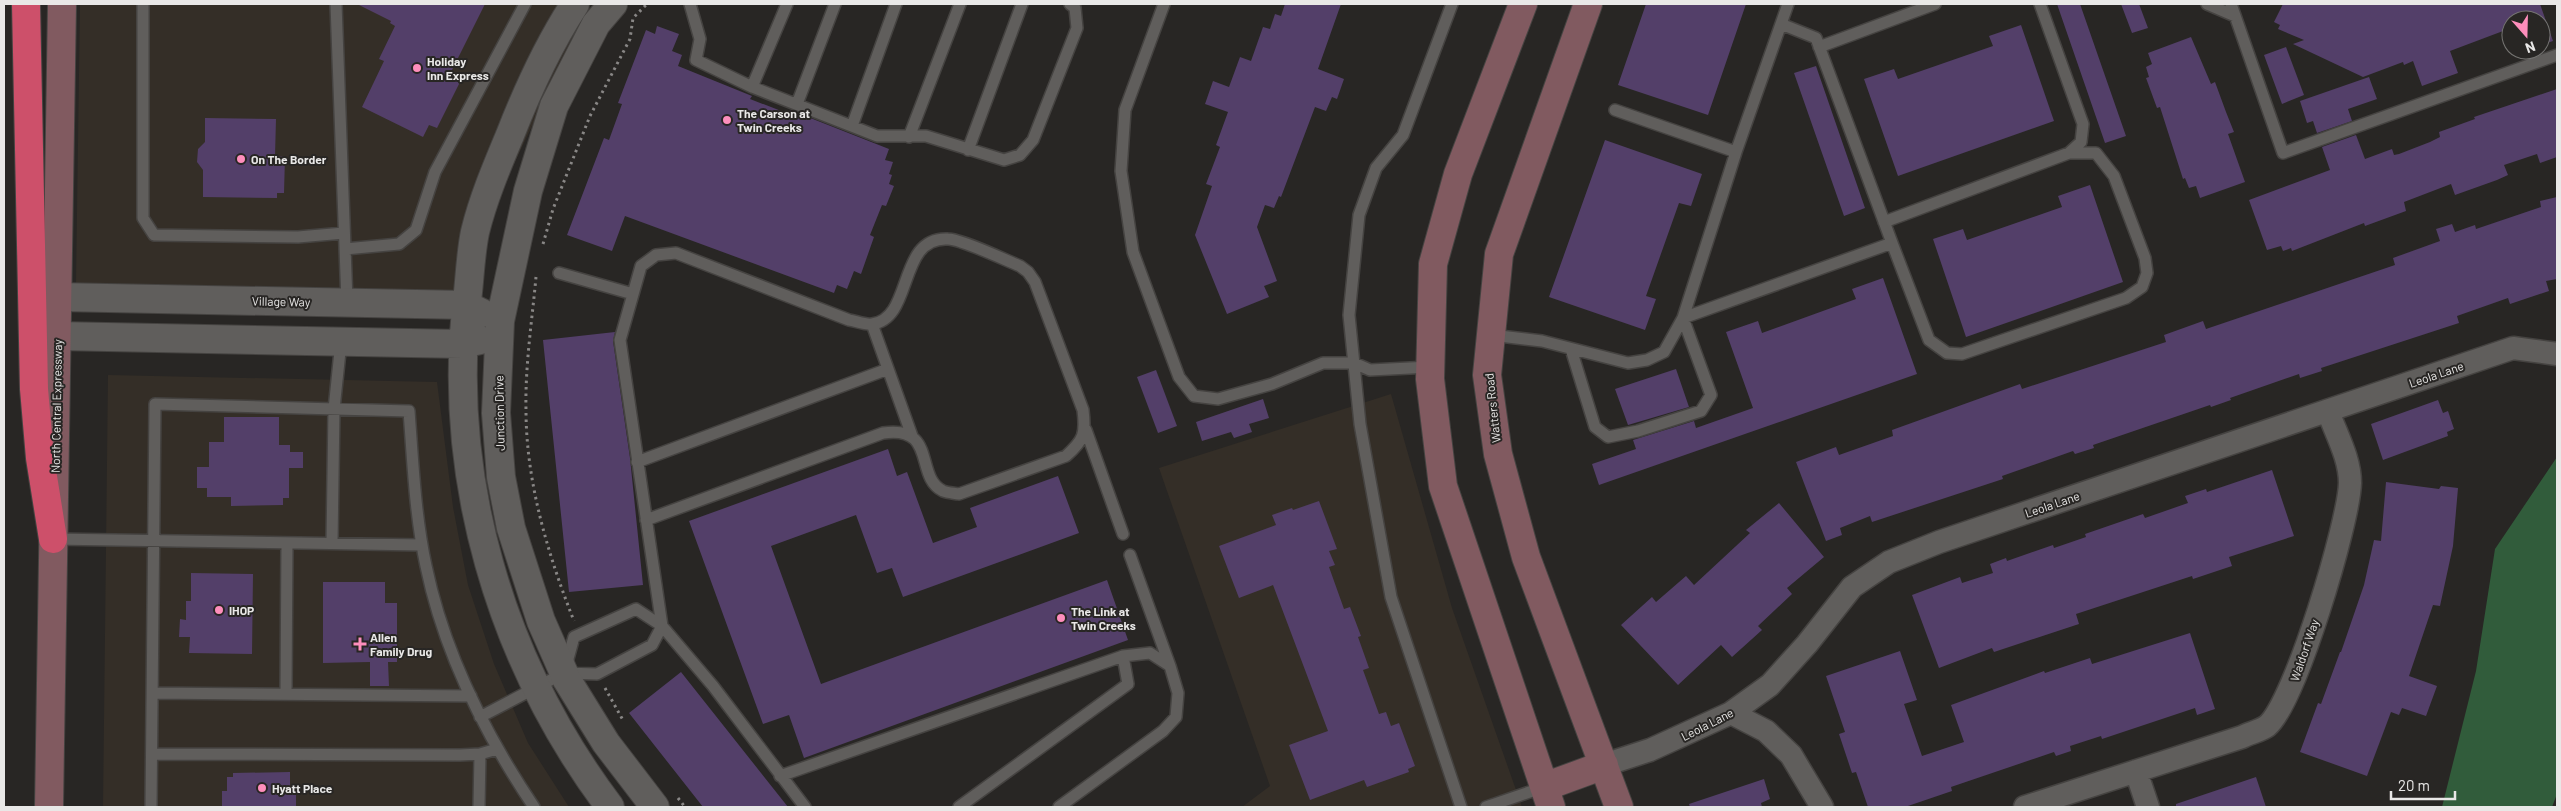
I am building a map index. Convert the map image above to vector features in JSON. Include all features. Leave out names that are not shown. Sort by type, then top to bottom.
[{"type":"highway","points":[[26,4],[30,82],[34,389],[40,458],[52,539]]},
{"type":"main road","name":"North Central Expressway","points":[[48,807],[62,4]]},
{"type":"main road","points":[[1523,4],[1458,174],[1433,264],[1430,367],[1434,429],[1443,486],[1548,797],[1604,765]]},
{"type":"main road","name":"Watters Road","points":[[1588,4],[1499,254],[1487,375],[1498,454],[1526,558],[1619,807]]},
{"type":"street","points":[[575,4],[536,71],[497,166],[475,233],[462,344],[463,414],[477,516],[498,595],[536,686],[555,723],[610,807]]},
{"type":"street","name":"Junction Drive","points":[[613,4],[596,24],[554,106],[528,191],[500,329],[496,413],[501,477],[510,528],[541,621],[564,673],[606,743],[664,800]]},
{"type":"street","name":"Village Way","points":[[58,297],[466,305],[500,329]]},
{"type":"street","points":[[57,336],[462,344],[500,329]]},
{"type":"street","name":"Leola Lane","points":[[1604,765],[1650,750],[1732,713],[1770,685],[1807,644],[1852,587],[1889,562],[1939,542],[2513,348],[2557,354]]},
{"type":"street","name":"Waldorf Way","points":[[2025,807],[2242,737],[2267,726],[2285,698],[2298,672],[2346,517],[2349,471],[2328,411]]},
{"type":"street","points":[[1732,713],[1766,731],[1791,755],[1822,807]]},
{"type":"street","points":[[2136,771],[2148,807]]},
{"type":"lane","points":[[143,4],[143,218],[154,235],[298,237],[344,233]]},
{"type":"lane","points":[[336,4],[347,302]]},
{"type":"lane","points":[[345,249],[399,244],[416,230],[435,172],[525,4]]},
{"type":"lane","points":[[690,4],[700,39],[696,60],[752,87],[877,136],[926,136],[1004,160],[1020,155],[1033,140],[1077,28],[1075,8],[1070,4]]},
{"type":"lane","points":[[752,87],[787,4]]},
{"type":"lane","points":[[797,104],[835,4]]},
{"type":"lane","points":[[852,126],[896,4]]},
{"type":"lane","points":[[909,137],[960,4]]},
{"type":"lane","points":[[968,150],[1022,4]]},
{"type":"lane","points":[[1164,4],[1124,110],[1121,171],[1133,252],[1179,377],[1194,396],[1218,399],[1272,384],[1323,363],[1354,363],[1370,370],[1430,367]]},
{"type":"lane","points":[[1452,4],[1403,136],[1376,168],[1359,215],[1349,315],[1360,424],[1390,597],[1461,807]]},
{"type":"lane","points":[[1491,335],[1542,341],[1628,363],[1647,360],[1664,352],[1683,318],[1736,152],[1788,4]]},
{"type":"lane","points":[[1819,47],[1935,4]]},
{"type":"lane","points":[[1884,222],[2069,153],[2082,142],[2083,124],[2040,4]]},
{"type":"lane","points":[[2207,4],[2235,16]]},
{"type":"lane","points":[[2231,4],[2283,153],[2557,55]]},
{"type":"lane","points":[[1781,24],[1816,38],[1929,340],[1947,353],[1962,354],[2126,298],[2142,287],[2147,273],[2145,258],[2114,176],[2096,153],[2069,153]]},
{"type":"lane","points":[[1615,110],[1736,152]]},
{"type":"lane","points":[[480,717],[564,673],[597,674],[652,645],[662,626],[620,340],[641,266],[656,255],[676,253],[849,320],[872,324],[887,317],[897,304],[912,263],[921,249],[934,241],[949,238],[1020,266],[1028,272],[1035,282],[1083,410],[1086,430],[1123,534]]},
{"type":"lane","points":[[1683,318],[1892,243]]},
{"type":"lane","points":[[559,273],[634,294]]},
{"type":"lane","points":[[1571,349],[1595,427],[1608,437],[1638,431],[1701,411],[1711,395],[1683,318]]},
{"type":"lane","points":[[872,324],[912,436],[920,449],[932,480],[942,491],[959,494],[1066,456],[1079,444],[1086,430]]},
{"type":"lane","points":[[332,543],[334,409],[341,342]]},
{"type":"lane","points":[[637,462],[888,369]]},
{"type":"lane","points":[[151,807],[155,404],[409,411],[417,518],[440,618],[463,684],[498,749],[534,807]]},
{"type":"lane","points":[[646,520],[883,433],[898,431],[912,436]]},
{"type":"lane","points":[[52,539],[422,545]]},
{"type":"lane","points":[[286,694],[287,543]]},
{"type":"lane","points":[[1059,807],[1163,731],[1176,717],[1178,693],[1130,555]]},
{"type":"lane","points":[[564,673],[574,637],[636,609],[662,626],[713,686],[780,776],[806,807]]},
{"type":"lane","points":[[780,776],[1123,656],[1150,653],[1170,666]]},
{"type":"lane","points":[[959,807],[1128,684],[1123,656]]},
{"type":"lane","points":[[153,693],[471,696]]},
{"type":"lane","points":[[152,754],[480,754],[498,749]]},
{"type":"lane","points":[[479,807],[480,754]]},
{"type":"lane","points":[[1486,807],[1548,797]]},
{"type":"path","points":[[542,247],[554,209],[590,116],[630,39],[633,18],[648,4]]},
{"type":"path","points":[[536,273],[528,356],[526,412],[532,472],[555,574],[579,635]]},
{"type":"path","points":[[597,674],[625,725]]},
{"type":"path","points":[[664,800],[686,807]]},
{"type":"shaded area","points":[[80,4],[590,4],[453,292],[76,283]]},
{"type":"shaded area","points":[[108,375],[437,382],[453,507],[468,585],[494,664],[528,743],[569,807],[103,807]]},
{"type":"shaded area","points":[[1391,394],[1452,608],[1522,807],[1242,807],[1270,786],[1159,468]]},
{"type":"green space","points":[[2557,457],[2557,794],[2552,807],[2442,807],[2476,671],[2495,549]]},
{"type":"building","name":"Holiday Inn Express","points":[[357,4],[485,4],[450,74],[461,80],[437,128],[429,125],[423,137],[362,107],[384,61],[379,59],[395,26],[390,23],[391,21]]},
{"type":"building","points":[[1285,4],[1341,4],[1318,69],[1344,79],[1337,99],[1332,97],[1326,111],[1315,107],[1281,197],[1279,196],[1274,208],[1265,205],[1257,227],[1277,281],[1264,286],[1269,297],[1227,314],[1195,235],[1212,186],[1206,184],[1220,147],[1216,145],[1228,112],[1205,104],[1213,81],[1229,87],[1240,57],[1251,61],[1263,27],[1270,29],[1275,14],[1281,16]]},
{"type":"building","points":[[1646,4],[1746,4],[1708,115],[1618,85]]},
{"type":"building","points":[[2057,4],[2080,4],[2126,136],[2105,143]]},
{"type":"building","points":[[2121,4],[2139,4],[2148,28],[2132,33]]},
{"type":"building","points":[[2283,4],[2540,4],[2542,10],[2501,10],[2501,32],[2450,51],[2458,73],[2422,86],[2413,61],[2404,65],[2403,62],[2363,77],[2293,44],[2304,40],[2278,29],[2280,25],[2274,22]]},
{"type":"building","points":[[2021,25],[2054,121],[1898,176],[1864,79],[1894,69],[1898,79],[1993,46],[1989,36]]},
{"type":"building","points":[[657,26],[679,34],[672,51],[682,55],[678,66],[752,96],[750,99],[789,114],[790,110],[889,149],[885,160],[893,162],[889,174],[892,175],[889,184],[894,186],[886,206],[882,205],[870,235],[874,237],[861,274],[854,271],[847,289],[837,285],[834,293],[625,216],[612,251],[567,235],[604,138],[609,140],[622,104],[618,103],[646,30],[655,34]]},
{"type":"building","points":[[2191,37],[2211,84],[2215,82],[2234,132],[2228,134],[2245,182],[2200,198],[2196,186],[2189,188],[2185,178],[2183,179],[2160,107],[2157,108],[2146,78],[2149,77],[2146,67],[2152,64],[2148,53]]},
{"type":"building","points":[[2286,47],[2304,95],[2282,104],[2264,55]]},
{"type":"building","points":[[1816,66],[1865,208],[1844,216],[1794,73]]},
{"type":"building","points":[[2369,77],[2377,99],[2348,109],[2352,121],[2317,133],[2313,121],[2307,123],[2300,101]]},
{"type":"building","points":[[2557,89],[2557,157],[2540,163],[2537,154],[2504,165],[2508,175],[2455,195],[2451,184],[2404,202],[2406,211],[2365,226],[2364,223],[2292,251],[2291,248],[2283,251],[2281,246],[2267,250],[2249,200],[2330,170],[2322,147],[2356,135],[2365,159],[2392,149],[2394,155],[2399,154],[2430,142],[2440,137],[2439,132],[2475,119],[2474,117]]},
{"type":"building","name":"On The Border","points":[[205,118],[276,119],[275,156],[285,157],[284,193],[277,193],[277,198],[203,197],[203,170],[197,162],[198,149],[205,142]]},
{"type":"building","points":[[1605,140],[1702,174],[1691,206],[1679,203],[1646,296],[1656,299],[1645,330],[1549,297]]},
{"type":"building","points":[[2090,185],[2123,282],[1966,337],[1933,239],[1963,229],[1967,240],[2062,207],[2058,196]]},
{"type":"building","points":[[2557,197],[2557,279],[2546,281],[2549,291],[2510,304],[2508,298],[2457,316],[2459,323],[2321,368],[2322,371],[2300,378],[2299,374],[2230,398],[2231,400],[2211,407],[2210,405],[2093,445],[2094,448],[2075,454],[2073,451],[2002,476],[2003,479],[1872,522],[1870,516],[1840,528],[1842,535],[1826,541],[1796,462],[1836,447],[1839,455],[1893,436],[1892,430],[2020,384],[2022,389],[2166,342],[2164,335],[2203,321],[2206,329],[2395,265],[2393,258],[2440,241],[2436,229],[2452,224],[2455,232],[2475,225],[2476,229],[2541,207],[2540,201]]},
{"type":"building","points":[[1883,278],[1917,374],[1599,485],[1592,464],[1636,449],[1633,440],[1694,421],[1696,428],[1753,408],[1726,332],[1758,321],[1762,333],[1856,299],[1852,289]]},
{"type":"building","points":[[615,332],[613,341],[630,458],[643,585],[569,592],[543,340]]},
{"type":"building","points":[[1676,369],[1689,407],[1628,425],[1615,389]]},
{"type":"building","points":[[1156,370],[1177,426],[1158,433],[1137,377]]},
{"type":"building","points":[[1263,399],[1269,418],[1249,424],[1252,432],[1234,438],[1231,432],[1202,441],[1196,422]]},
{"type":"building","points":[[2438,400],[2443,413],[2448,411],[2454,429],[2447,432],[2448,436],[2383,460],[2371,424]]},
{"type":"building","points":[[224,417],[279,417],[279,445],[290,445],[290,452],[303,452],[303,468],[289,468],[289,498],[283,498],[283,505],[231,506],[231,497],[207,497],[207,488],[197,488],[197,467],[209,467],[209,442],[224,442]]},
{"type":"building","name":"The Link at Twin Creeks","points":[[888,449],[897,476],[907,472],[933,543],[977,527],[970,508],[1058,476],[1079,533],[903,597],[892,568],[877,573],[856,515],[771,546],[821,684],[1107,580],[1128,640],[804,758],[789,715],[763,724],[689,521]]},
{"type":"building","points":[[2272,470],[2294,536],[2229,557],[2232,566],[2193,579],[2192,576],[2076,614],[2079,624],[1994,652],[1992,648],[1939,668],[1912,595],[1960,577],[1962,583],[1993,573],[1990,564],[2006,558],[2007,561],[2053,545],[2054,548],[2086,537],[2085,534],[2143,514],[2145,518],[2188,503],[2185,496],[2206,489],[2207,492]]},
{"type":"building","points":[[2386,482],[2439,489],[2441,486],[2458,488],[2453,546],[2440,606],[2433,605],[2409,676],[2437,686],[2426,716],[2402,708],[2399,715],[2391,712],[2367,776],[2300,752],[2318,703],[2321,704],[2341,652],[2364,585],[2374,540],[2381,541]]},
{"type":"building","points":[[1319,501],[1337,549],[1329,551],[1335,565],[1329,567],[1344,609],[1350,607],[1361,636],[1358,637],[1369,668],[1363,670],[1379,714],[1386,712],[1391,726],[1399,723],[1415,766],[1408,769],[1409,772],[1367,787],[1364,780],[1310,800],[1289,745],[1328,731],[1273,585],[1239,598],[1219,546],[1276,525],[1272,515]]},
{"type":"building","points":[[1779,503],[1824,557],[1787,588],[1792,594],[1758,626],[1762,630],[1732,657],[1721,645],[1678,685],[1621,625],[1652,597],[1656,602],[1686,576],[1694,585],[1750,533],[1746,530]]},
{"type":"building","name":"IHOP","points":[[191,573],[253,574],[252,654],[189,653],[190,637],[179,637],[180,619],[186,620],[186,601],[191,601]]},
{"type":"building","name":"Allen Family Drug","points":[[323,582],[385,582],[385,603],[397,603],[397,662],[388,662],[389,686],[370,686],[370,662],[323,663]]},
{"type":"building","points":[[2190,633],[2215,709],[2197,715],[2195,708],[2102,739],[2101,736],[2070,746],[2071,751],[2056,756],[2054,752],[1951,787],[1952,791],[1905,807],[1868,807],[1856,772],[1852,773],[1839,734],[1845,732],[1826,676],[1900,651],[1917,700],[1904,704],[1922,756],[1964,742],[1951,705],[2044,671],[2045,673],[2090,658],[2092,664]]},
{"type":"building","points":[[681,672],[788,807],[703,807],[629,713]]},
{"type":"building","name":"Hyatt Place","points":[[290,772],[290,786],[296,786],[296,807],[222,807],[222,791],[227,791],[227,777],[233,777],[233,773]]},
{"type":"building","points":[[2256,777],[2266,807],[2176,807],[2176,804]]},
{"type":"building","points":[[1764,779],[1770,799],[1761,803],[1762,807],[1690,807],[1689,804]]},
{"type":"place","name":"Holiday Inn Express","points":[[417,68]]},
{"type":"place","name":"The Carson at Twin Creeks","points":[[727,120]]},
{"type":"place","name":"On The Border","points":[[241,159]]},
{"type":"place","name":"IHOP","points":[[219,610]]},
{"type":"place","name":"The Link at Twin Creeks","points":[[1061,618]]},
{"type":"place","name":"Allen Family Drug","points":[[360,644]]},
{"type":"place","name":"Hyatt Place","points":[[262,788]]}]
